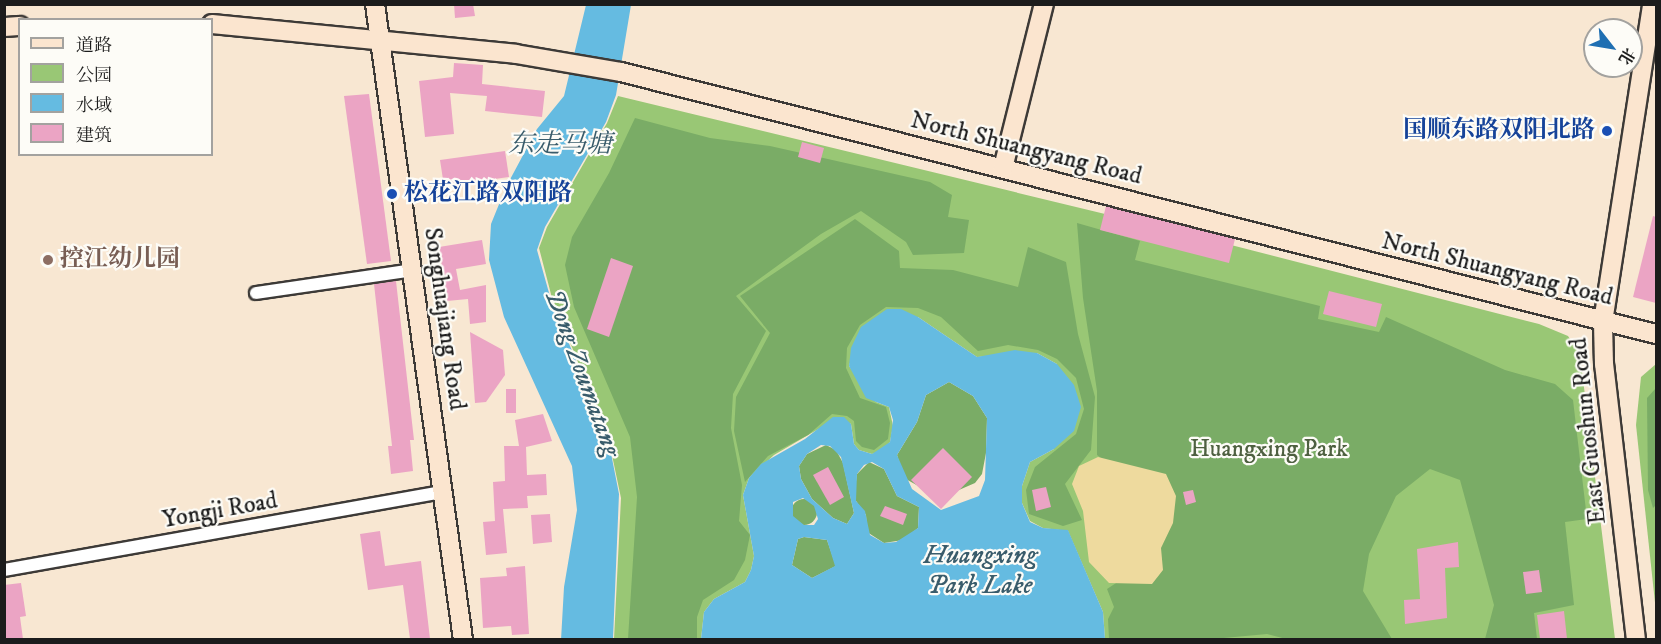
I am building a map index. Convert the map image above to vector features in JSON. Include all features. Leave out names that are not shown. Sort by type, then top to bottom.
[{"type":"street","name":"Songhuajiang Road","points":[[375,4],[414,270],[463,639]]},
{"type":"street","points":[[1003,168],[1044,4]]},
{"type":"street","name":"East Guoshun Road","points":[[1636,639],[1604,364],[1603,321],[1652,4]]},
{"type":"street","name":"North Shuangyang Road","points":[[213,24],[379,38],[572,63],[621,72],[1656,334]]},
{"type":"street","points":[[256,293],[414,270]]},
{"type":"street","name":"Yongji Road","points":[[4,570],[443,492]]},
{"type":"green space","name":"Huangxing Park","points":[[618,96],[1192,235],[1539,324],[1568,336],[1580,355],[1615,639],[1105,639],[1103,612],[1068,531],[1043,528],[1030,521],[1022,503],[1022,486],[1030,462],[1054,449],[1057,364],[1037,353],[977,357],[918,317],[851,359],[849,366],[876,402],[889,407],[893,426],[890,442],[884,450],[872,454],[859,450],[854,444],[851,424],[839,417],[774,455],[749,478],[743,495],[754,556],[751,570],[745,582],[714,599],[704,612],[701,639],[614,639],[621,498],[608,436],[552,298],[539,248],[547,227],[607,123]]},
{"type":"green space","points":[[635,118],[710,138],[770,146],[930,182],[952,195],[948,217],[969,220],[964,253],[913,255],[906,242],[861,211],[821,234],[736,296],[766,331],[733,394],[731,428],[742,485],[739,521],[750,535],[745,560],[734,580],[703,600],[697,617],[697,639],[628,639],[637,497],[630,437],[574,307],[565,265],[572,237],[609,173]]},
{"type":"green space","points":[[855,219],[899,251],[900,268],[953,270],[1018,287],[1028,247],[1066,262],[1078,334],[1095,397],[1091,450],[1065,484],[1082,520],[1063,526],[1029,514],[1026,490],[1035,467],[1076,434],[1084,409],[1076,378],[1057,359],[1038,350],[1008,345],[978,351],[941,317],[918,308],[886,307],[860,325],[847,348],[846,368],[860,398],[886,407],[890,423],[888,439],[874,450],[862,447],[856,441],[854,421],[847,416],[832,414],[808,435],[768,456],[745,482],[734,431],[736,397],[770,333],[740,296]]},
{"type":"green space","points":[[1077,223],[1140,241],[1135,260],[1320,306],[1318,319],[1379,332],[1386,317],[1505,370],[1555,384],[1573,400],[1587,519],[1565,522],[1574,605],[1534,613],[1537,639],[1485,639],[1494,605],[1460,480],[1430,469],[1396,496],[1369,554],[1363,591],[1392,639],[1290,640],[1267,634],[1202,640],[1109,639],[1108,619],[1114,607],[1107,589],[1142,566],[1147,493],[1097,455],[1097,391],[1083,298]]},
{"type":"green space","points":[[1656,364],[1656,612],[1636,425],[1641,377]]},
{"type":"green space","points":[[949,382],[973,396],[987,418],[986,453],[982,474],[975,483],[952,493],[929,492],[904,478],[897,455],[917,422],[926,395]]},
{"type":"green space","points":[[1656,388],[1656,505],[1653,508],[1648,490],[1647,398]]},
{"type":"green space","points":[[826,445],[836,450],[843,463],[854,513],[847,524],[833,518],[812,499],[801,479],[799,466],[807,454]]},
{"type":"green space","points":[[869,462],[884,469],[897,496],[919,507],[918,528],[903,540],[884,543],[867,532],[866,515],[856,501],[855,489],[857,474]]},
{"type":"green space","points":[[804,499],[813,503],[817,512],[813,521],[804,525],[795,521],[791,512],[795,503]]},
{"type":"green space","points":[[804,537],[827,540],[836,566],[812,578],[792,565],[798,539]]},
{"type":"sand","points":[[1098,457],[1166,474],[1176,496],[1173,523],[1161,548],[1163,570],[1152,584],[1109,583],[1089,562],[1083,511],[1072,484],[1079,466]]},
{"type":"water","name":"东走马塘","points":[[586,5],[631,5],[616,95],[606,122],[545,227],[537,250],[551,300],[608,438],[619,494],[613,639],[561,640],[564,587],[577,510],[572,466],[504,317],[489,260],[491,224],[506,187],[537,129],[564,96]]},
{"type":"water","name":"Huangxing Park Lake","points":[[887,309],[901,309],[918,317],[977,357],[1015,350],[1037,353],[1057,364],[1074,385],[1081,407],[1074,431],[1054,449],[1030,462],[1022,486],[1022,503],[1030,522],[1043,528],[1068,530],[1103,612],[1105,639],[701,639],[704,612],[714,599],[745,582],[751,570],[754,556],[743,495],[749,478],[761,464],[805,439],[833,417],[844,417],[851,424],[854,444],[859,450],[872,454],[890,442],[893,420],[889,407],[866,398],[849,366],[851,348],[861,327]],"holes":[[[949,382],[973,396],[987,418],[985,480],[979,496],[941,510],[912,489],[897,455],[917,422],[926,395]],[[821,445],[830,446],[841,457],[854,513],[847,524],[833,518],[812,499],[801,479],[799,466],[807,454]],[[872,462],[884,469],[897,496],[919,507],[918,528],[896,542],[884,543],[870,535],[865,511],[856,501],[857,474],[864,465]],[[803,498],[814,506],[818,519],[814,525],[804,525],[793,516],[793,502]],[[804,537],[827,540],[835,566],[812,578],[792,565],[798,539]]]},
{"type":"building","points":[[454,4],[473,4],[475,16],[455,18]]},
{"type":"building","points":[[454,63],[483,65],[482,84],[545,91],[542,117],[485,111],[487,96],[450,93],[454,134],[425,137],[419,81],[453,77]]},
{"type":"building","points":[[369,94],[391,261],[367,264],[344,96]]},
{"type":"building","points":[[802,142],[824,148],[820,163],[798,157]]},
{"type":"building","points":[[505,151],[509,177],[444,186],[440,160]]},
{"type":"building","points":[[1106,206],[1235,239],[1229,263],[1100,230]]},
{"type":"building","points":[[1653,216],[1656,217],[1656,303],[1633,297]]},
{"type":"building","points":[[482,240],[486,264],[456,269],[460,290],[486,285],[486,322],[470,324],[468,299],[447,301],[439,247]]},
{"type":"building","points":[[611,258],[633,266],[609,337],[587,329]]},
{"type":"building","points":[[396,281],[414,440],[410,440],[413,471],[391,474],[388,446],[392,446],[374,284]]},
{"type":"building","points":[[1329,291],[1382,304],[1376,327],[1323,314]]},
{"type":"building","points":[[470,332],[503,350],[505,375],[486,402],[475,403]]},
{"type":"building","points":[[506,389],[516,389],[516,413],[506,413]]},
{"type":"building","points":[[543,414],[552,441],[526,447],[527,475],[546,474],[547,495],[527,496],[528,508],[503,509],[507,553],[486,555],[483,522],[495,521],[493,482],[505,481],[504,446],[519,446],[515,420]]},
{"type":"building","points":[[943,448],[972,477],[941,509],[911,480]]},
{"type":"building","points":[[828,467],[844,497],[830,505],[813,475]]},
{"type":"building","points":[[1046,487],[1051,507],[1036,511],[1032,490]]},
{"type":"building","points":[[1193,490],[1196,502],[1186,505],[1183,492]]},
{"type":"building","points":[[885,506],[907,514],[903,525],[880,516]]},
{"type":"building","points":[[550,514],[552,542],[533,544],[531,515]]},
{"type":"building","points":[[380,531],[385,566],[421,561],[430,639],[410,639],[403,585],[368,590],[360,534]]},
{"type":"building","points":[[1458,542],[1459,567],[1445,568],[1447,618],[1405,624],[1404,600],[1420,599],[1417,549]]},
{"type":"building","points":[[525,566],[529,634],[512,635],[511,626],[483,628],[480,578],[507,576],[506,568]]},
{"type":"building","points":[[1539,570],[1542,592],[1526,594],[1523,572]]},
{"type":"building","points":[[21,583],[26,616],[20,617],[23,639],[4,639],[4,585]]},
{"type":"building","points":[[1564,611],[1567,639],[1540,639],[1537,615]]},
{"type":"place","name":"国顺东路双阳北路","points":[[1607,131]]},
{"type":"place","name":"松花江路双阳路","points":[[392,194]]},
{"type":"place","name":"控江幼儿园","points":[[48,260]]},
{"type":"water label","name":"Dong Zoumatang","points":[[582,373]]}]
